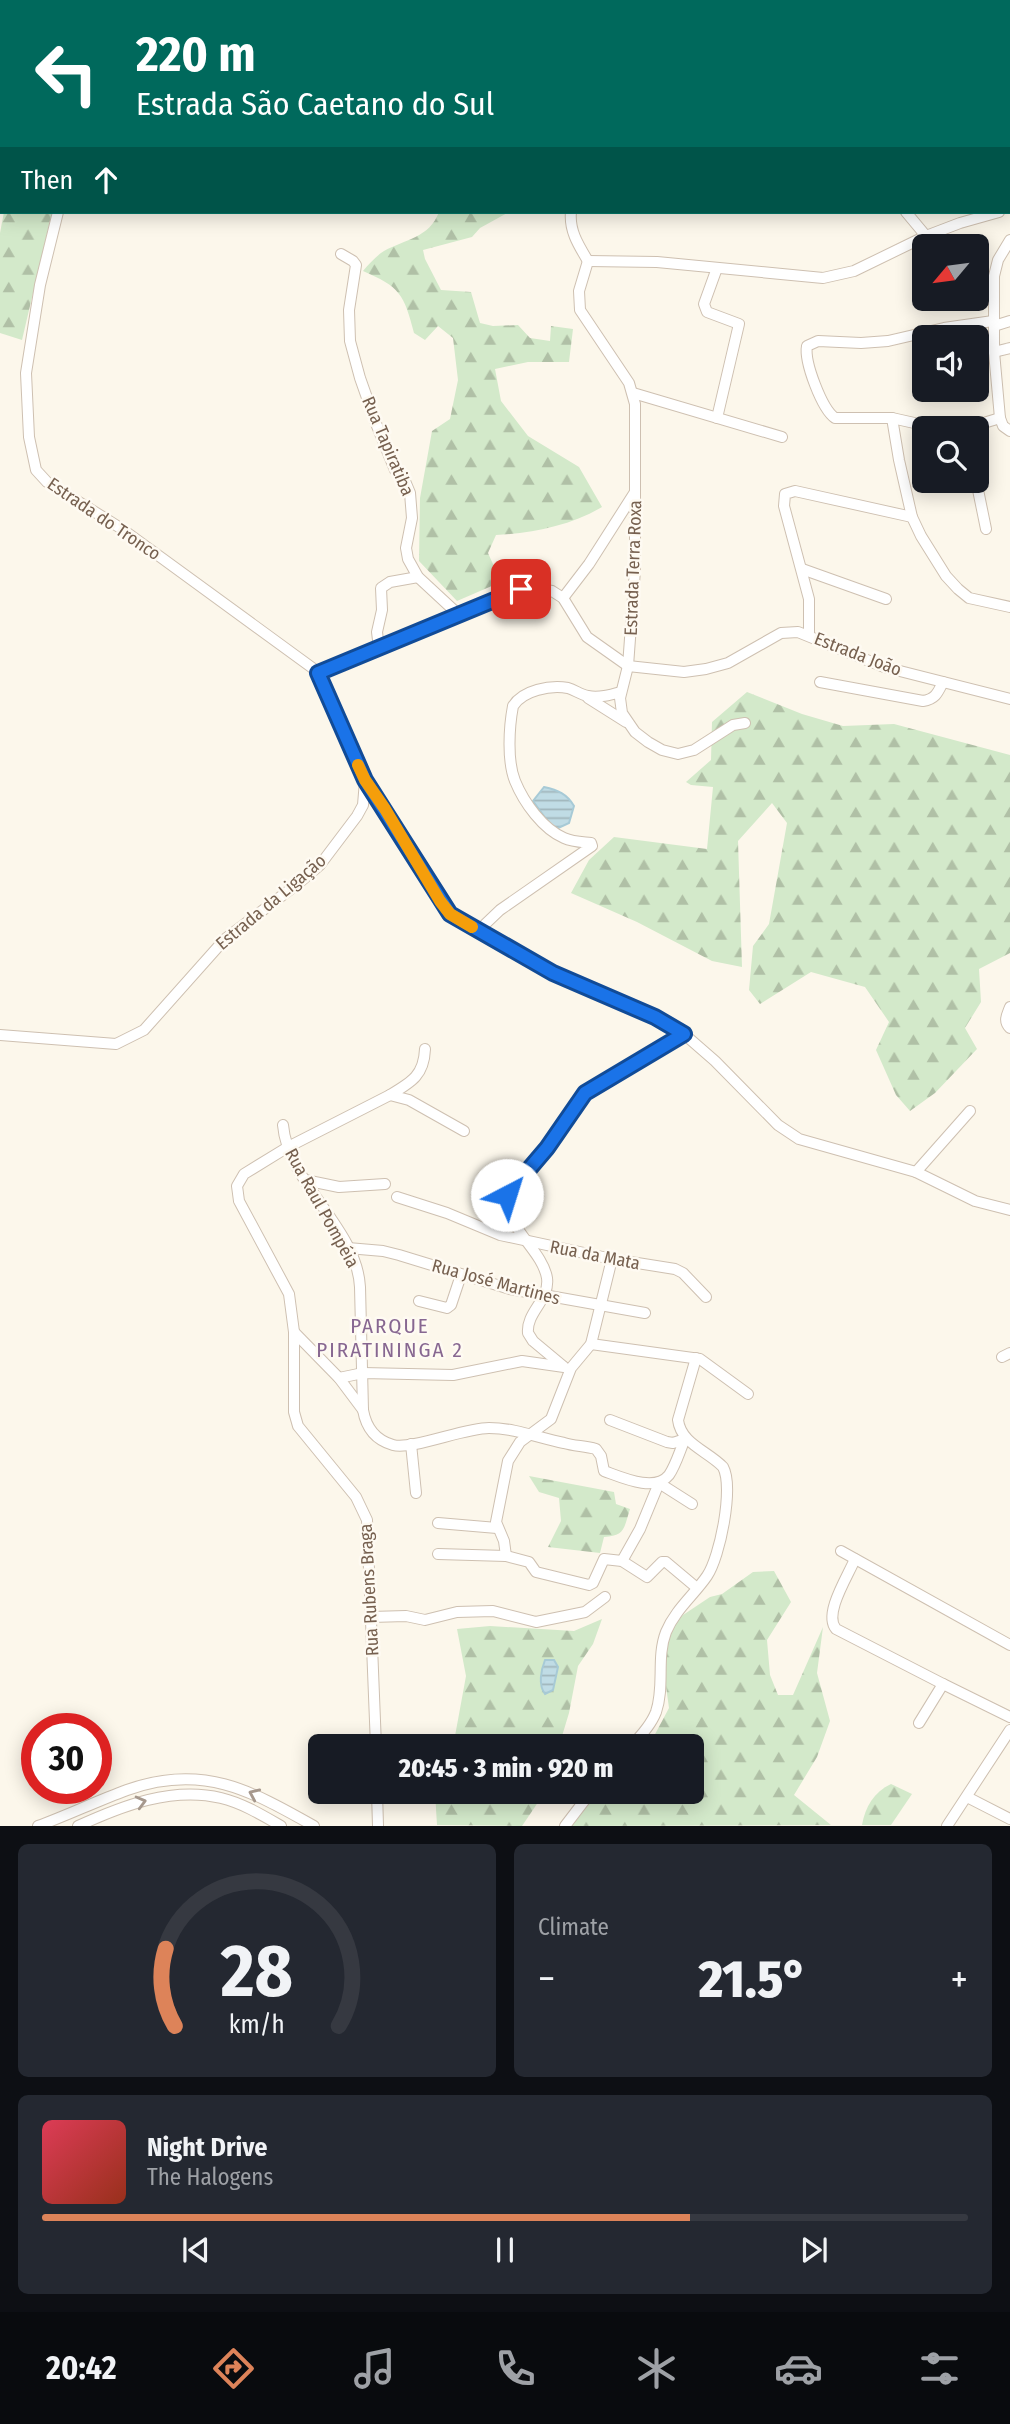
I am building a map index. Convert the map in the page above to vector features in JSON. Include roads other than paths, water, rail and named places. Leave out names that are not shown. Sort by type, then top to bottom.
[{"type":"street","name":"Estrada do Tronco","points":[[58,214],[38,299],[26,373],[29,436],[36,470],[47,482],[122,529],[318,673]]},
{"type":"street","points":[[571,214],[572,229],[588,261],[635,260],[810,278],[854,271],[912,243]]},
{"type":"street","points":[[908,214],[924,234]]},
{"type":"street","points":[[931,234],[992,214]]},
{"type":"street","points":[[1010,240],[995,268],[993,324],[1000,418],[1003,426],[1010,431]]},
{"type":"street","name":"Rua Tapiratiba","points":[[341,254],[356,265],[349,310],[350,341],[360,378],[396,470],[410,493],[412,518],[406,548],[408,559],[418,577],[459,615]]},
{"type":"street","name":"Estrada Terra Roxa","points":[[588,261],[579,291],[580,310],[633,393],[636,422],[635,570],[628,666]]},
{"type":"street","points":[[717,268],[704,304],[707,312],[739,324],[717,418]]},
{"type":"street","points":[[912,422],[892,418],[844,419],[829,413],[807,359],[807,346],[818,341],[888,341],[954,326],[1010,321]]},
{"type":"street","points":[[993,352],[1010,348]]},
{"type":"street","points":[[633,393],[782,437]]},
{"type":"street","points":[[892,418],[912,517],[946,576],[970,598],[1010,607]]},
{"type":"street","points":[[989,421],[1000,418]]},
{"type":"street","points":[[809,635],[809,599],[783,500],[789,491],[912,517]]},
{"type":"street","points":[[635,492],[589,564],[563,598],[552,590],[529,587],[318,673],[365,780],[450,914],[565,979],[655,1017],[684,1034],[715,1060],[789,1134],[826,1148],[916,1172],[975,1201],[1010,1210]]},
{"type":"street","points":[[978,493],[985,529]]},
{"type":"street","points":[[802,569],[886,599]]},
{"type":"street","points":[[379,648],[377,632],[382,610],[381,588],[390,582],[418,577]]},
{"type":"street","name":"Estrada Terra Roxa","points":[[563,598],[587,637],[628,666]]},
{"type":"street","name":"Estrada João","points":[[628,666],[684,672],[706,669],[728,663],[781,633],[798,632],[859,658],[1010,699]]},
{"type":"street","points":[[626,722],[620,705],[628,666]]},
{"type":"street","points":[[820,682],[923,701],[936,696],[943,682]]},
{"type":"street","points":[[478,931],[500,910],[592,846],[591,843],[567,839],[546,827],[514,780],[511,765],[511,715],[516,700],[535,691],[559,687],[571,689],[626,722],[648,742],[662,750],[678,754],[694,750],[733,725],[745,723]]},
{"type":"street","points":[[586,696],[621,692]]},
{"type":"street","name":"Estrada da Ligação","points":[[0,1035],[116,1044],[144,1030],[225,939],[300,882],[327,856],[348,830],[363,805],[365,780]]},
{"type":"street","points":[[1010,1007],[1006,1022],[1010,1028]]},
{"type":"street","points":[[567,1367],[533,1341],[528,1333],[529,1323],[544,1297],[546,1273],[509,1211],[507,1195],[547,1148],[585,1093],[684,1034]]},
{"type":"street","name":"Rua Rubens Braga","points":[[376,1734],[369,1536],[365,1512],[356,1497],[298,1426],[294,1412],[294,1332],[291,1300],[242,1208],[237,1186],[244,1174],[288,1147],[410,1083],[424,1066],[425,1049]]},
{"type":"street","points":[[390,1095],[409,1100],[464,1131]]},
{"type":"street","points":[[916,1172],[970,1111]]},
{"type":"street","name":"Rua Raul Pompéia","points":[[283,1125],[288,1147],[305,1180],[348,1248],[360,1280],[363,1410]]},
{"type":"street","points":[[305,1180],[339,1187],[385,1184]]},
{"type":"street","name":"Rua da Mata","points":[[397,1197],[447,1213],[486,1231],[612,1259],[676,1269],[706,1297]]},
{"type":"street","name":"Rua José Martines","points":[[348,1248],[391,1253],[544,1297],[645,1313]]},
{"type":"street","points":[[506,1556],[504,1541],[497,1528],[497,1516],[508,1461],[520,1442],[546,1424],[555,1412],[567,1367],[591,1344],[612,1259]]},
{"type":"street","points":[[419,1301],[447,1308],[451,1305],[461,1275]]},
{"type":"street","points":[[294,1332],[339,1378],[363,1410],[369,1428],[379,1438],[395,1446],[482,1429],[533,1434],[596,1449],[601,1456],[604,1471],[649,1484],[659,1483],[692,1504]]},
{"type":"street","points":[[591,1344],[696,1358],[710,1365],[748,1394]]},
{"type":"street","points":[[294,1360],[314,1353]]},
{"type":"street","points":[[643,1734],[656,1713],[665,1635],[672,1619],[713,1565],[717,1554],[729,1481],[718,1462],[685,1438],[679,1427],[678,1420],[696,1358]]},
{"type":"street","points":[[339,1378],[363,1373],[453,1374],[522,1361],[567,1367]]},
{"type":"street","points":[[610,1420],[667,1442],[685,1438]]},
{"type":"street","points":[[622,1561],[659,1483],[671,1473],[685,1438]]},
{"type":"street","points":[[411,1444],[416,1493]]},
{"type":"street","points":[[438,1523],[497,1528]]},
{"type":"street","points":[[841,1551],[1010,1644]]},
{"type":"street","points":[[439,1554],[506,1556],[529,1562],[536,1572],[589,1585],[593,1583],[604,1559],[622,1561],[647,1577],[662,1562],[666,1562],[697,1588]]},
{"type":"street","points":[[855,1559],[831,1612],[832,1623],[836,1629],[1010,1717]]},
{"type":"street","points":[[371,1616],[405,1616],[425,1620],[457,1612],[493,1611],[536,1622],[585,1612],[605,1598]]},
{"type":"street","points":[[919,1723],[943,1684]]},
{"type":"street","points":[[947,1825],[1008,1737]]},
{"type":"street","points":[[38,1825],[127,1790],[174,1780],[197,1779],[212,1780],[241,1789],[314,1825]]},
{"type":"street","points":[[78,1825],[142,1801],[203,1795],[239,1804],[281,1825]]},
{"type":"street","points":[[967,1797],[1010,1819]]},
{"type":"street","points":[[377,1804],[378,1825]]},
{"type":"street","points":[[565,1825],[582,1804]]},
{"type":"street","points":[[995,1813],[997,1825]]},
{"type":"water","points":[[544,787],[562,793],[574,806],[569,823],[554,830],[533,801]]},
{"type":"water","points":[[545,1660],[554,1660],[558,1667],[553,1690],[545,1694],[541,1673]]},
{"type":"district","name":"PARQUE PIRATININGA 2","points":[[390,1338]]}]
